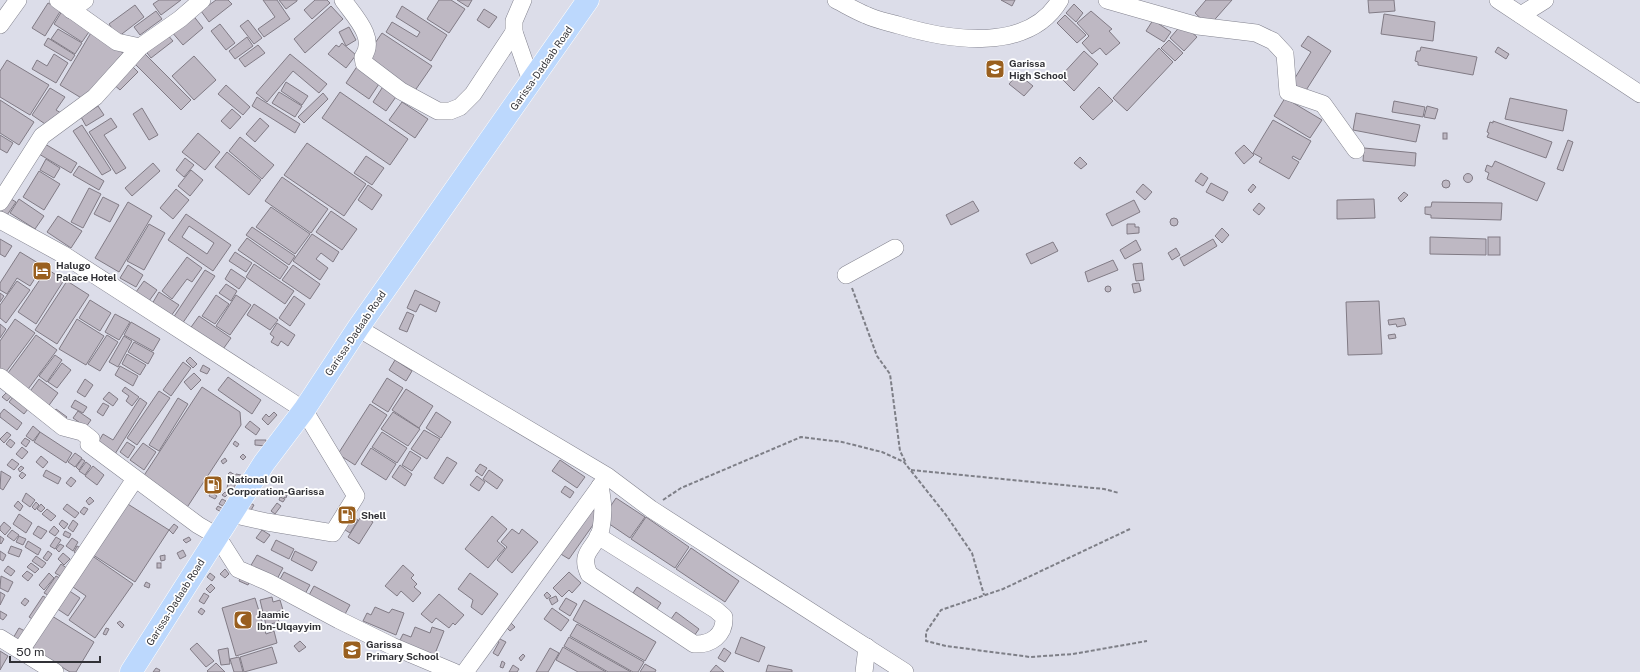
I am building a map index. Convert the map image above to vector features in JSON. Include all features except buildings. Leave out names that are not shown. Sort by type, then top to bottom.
[{"type":"highway","name":"Garissa-Dadaab Road","points":[[131,672],[264,464],[304,410],[358,328],[588,0]]},
{"type":"street","points":[[0,202],[42,136],[95,97],[140,47],[180,19],[202,0]]},
{"type":"street","points":[[343,0],[365,32],[368,41],[367,51],[363,57],[364,63],[401,91],[438,111],[450,111],[460,107],[473,94],[514,32]]},
{"type":"street","points":[[523,0],[514,20],[514,32],[531,82]]},
{"type":"street","points":[[836,0],[867,16],[928,34],[970,40],[1006,36],[1033,27],[1056,6],[1060,0]]},
{"type":"street","points":[[1107,0],[1198,26],[1256,33],[1273,41],[1285,54],[1288,92],[1323,104],[1356,150]]},
{"type":"street","points":[[1498,0],[1640,94]]},
{"type":"street","points":[[1521,15],[1542,1]]},
{"type":"street","points":[[71,3],[117,42],[140,47]]},
{"type":"street","points":[[0,220],[64,255],[304,410],[356,496],[333,533],[267,522],[231,514]]},
{"type":"street","points":[[846,274],[895,248]]},
{"type":"street","points":[[358,328],[651,509],[905,672]]},
{"type":"street","points":[[0,377],[64,427],[82,432],[91,439],[89,444],[198,525],[218,536],[238,569],[281,588],[339,620],[392,646],[454,672]]},
{"type":"street","points":[[21,650],[135,478]]},
{"type":"street","points":[[598,536],[716,610],[724,617],[725,624],[722,630],[712,641],[704,644],[694,644],[588,574],[585,566],[585,558],[598,536],[604,511],[604,481]]},
{"type":"street","points":[[465,672],[604,481]]},
{"type":"street","points":[[0,638],[55,672]]},
{"type":"street","points":[[864,672],[867,647]]},
{"type":"path","points":[[846,274],[862,310],[877,356],[890,374],[900,451],[910,470]]},
{"type":"path","points":[[651,509],[681,488],[801,437],[842,442],[882,452],[904,462],[946,515],[972,553],[984,595]]},
{"type":"path","points":[[910,470],[1104,488],[1119,493]]},
{"type":"path","points":[[1130,529],[1003,589],[941,610],[926,632],[926,640],[946,646],[1030,656],[1073,654],[1147,640]]},
{"type":"place","name":"Garissa High School","points":[[995,69]]},
{"type":"place","name":"Halugo Palace Hotel","points":[[42,271]]},
{"type":"place","name":"National Oil Corporation-Garissa","points":[[213,485]]},
{"type":"place","name":"Shell","points":[[347,515]]},
{"type":"place","name":"Jaamic Ibn-Ulqayyim","points":[[243,620]]},
{"type":"place","name":"Garissa Primary School","points":[[352,650]]}]
